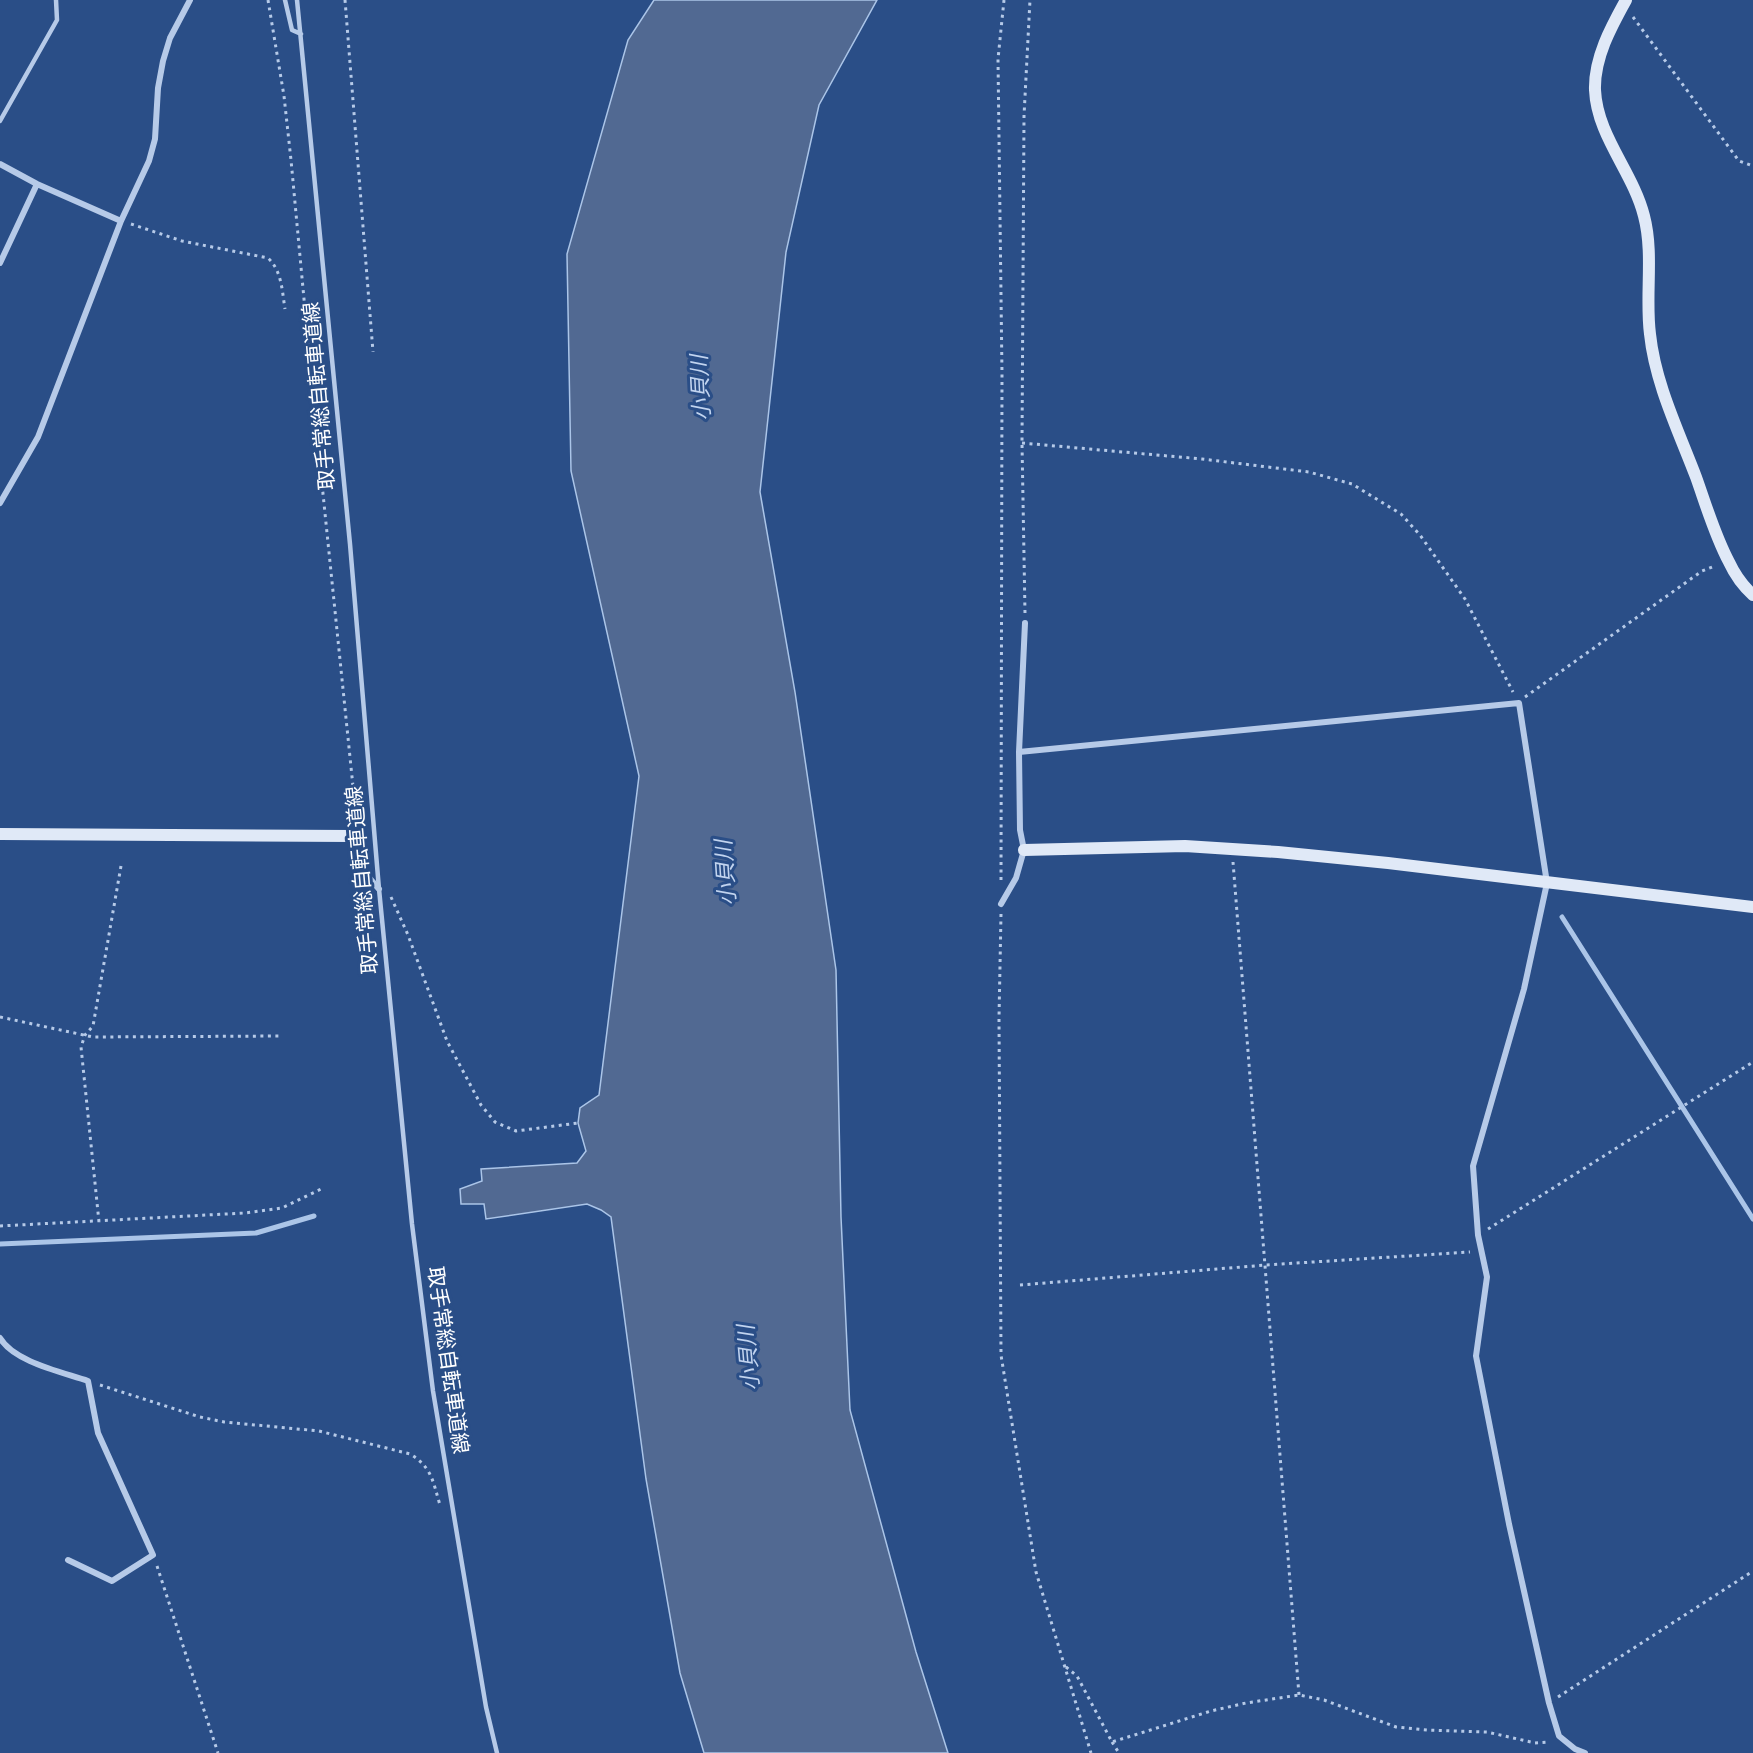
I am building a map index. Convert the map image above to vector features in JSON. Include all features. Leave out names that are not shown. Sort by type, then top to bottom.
[{"type":"street","points":[[0,502],[38,437],[121,221],[149,161],[155,140],[158,88],[163,61],[170,38],[190,0]]},
{"type":"street","points":[[1625,2],[1604,44],[1597,66],[1595,88],[1597,110],[1602,125],[1637,194],[1644,216],[1648,238],[1650,335],[1659,374],[1728,561],[1737,577],[1753,595]]},
{"type":"street","points":[[0,164],[37,184],[121,221]]},
{"type":"street","points":[[0,263],[37,184]]},
{"type":"street","points":[[1001,904],[1016,878],[1024,850],[1020,830],[1019,752],[1025,623]]},
{"type":"street","points":[[1019,752],[1519,703],[1547,883],[1524,989],[1473,1166],[1478,1235],[1487,1277],[1476,1356],[1549,1702],[1559,1736],[1575,1749],[1585,1753]]},
{"type":"street","points":[[0,834],[352,836],[364,872],[379,889]]},
{"type":"street","points":[[1024,850],[1185,846],[1232,849],[1388,863],[1753,907]]},
{"type":"street","points":[[0,1338],[3,1344],[21,1357],[88,1381],[98,1433],[153,1555],[112,1581],[68,1560]]},
{"type":"lane","points":[[0,121],[57,20],[56,0]]},
{"type":"lane","points":[[285,0],[292,30],[302,34]]},
{"type":"lane","name":"取手常総自転車道線","points":[[297,0],[350,544],[379,889],[412,1224],[433,1391],[486,1707],[497,1753]]},
{"type":"path","points":[[268,0],[284,96],[292,171],[355,806],[356,823],[352,836]]},
{"type":"path","points":[[345,0],[373,352]]},
{"type":"path","points":[[1025,623],[1022,443],[1024,116],[1030,0]]},
{"type":"path","points":[[1625,2],[1739,161],[1753,166]]},
{"type":"path","points":[[121,221],[182,241],[268,258],[276,265],[285,309]]},
{"type":"path","points":[[1022,443],[1203,459],[1309,472],[1352,484],[1401,514],[1420,535],[1465,599],[1519,703],[1702,571],[1728,561]]},
{"type":"path","points":[[1232,849],[1299,1695]]},
{"type":"path","points":[[99,1222],[81,1047],[85,1035],[93,1026],[121,866]]},
{"type":"path","points":[[379,889],[392,897],[447,1041],[488,1114],[495,1122],[516,1131],[578,1123]]},
{"type":"path","points":[[0,1017],[93,1037],[282,1036]]},
{"type":"path","points":[[1478,1235],[1753,1062]]},
{"type":"path","points":[[0,1226],[245,1213],[282,1208],[321,1188]]},
{"type":"path","points":[[1020,1285],[1266,1265],[1482,1251]]},
{"type":"path","points":[[88,1381],[200,1417],[224,1422],[319,1431],[410,1454],[422,1461],[430,1474],[440,1507]]},
{"type":"path","points":[[153,1555],[218,1753]]},
{"type":"path","points":[[1549,1702],[1753,1571]]},
{"type":"path","points":[[1064,1666],[1077,1676],[1119,1753]]},
{"type":"path","points":[[1112,1742],[1211,1711],[1299,1695],[1324,1700],[1396,1726],[1427,1730],[1486,1732],[1535,1743],[1550,1742],[1559,1736]]},
{"type":"water","name":"小貝川","points":[[654,0],[877,0],[819,105],[786,252],[760,492],[795,692],[836,970],[841,1217],[850,1410],[916,1652],[948,1753],[704,1753],[680,1673],[646,1479],[611,1217],[587,1204],[486,1219],[484,1204],[461,1204],[460,1189],[482,1181],[481,1169],[577,1163],[586,1151],[578,1123],[580,1108],[599,1095],[639,776],[571,471],[567,254],[628,40]]},
{"type":"waterway","points":[[1562,917],[1753,1219]]},
{"type":"waterway","points":[[0,1244],[256,1233],[314,1216]]}]
